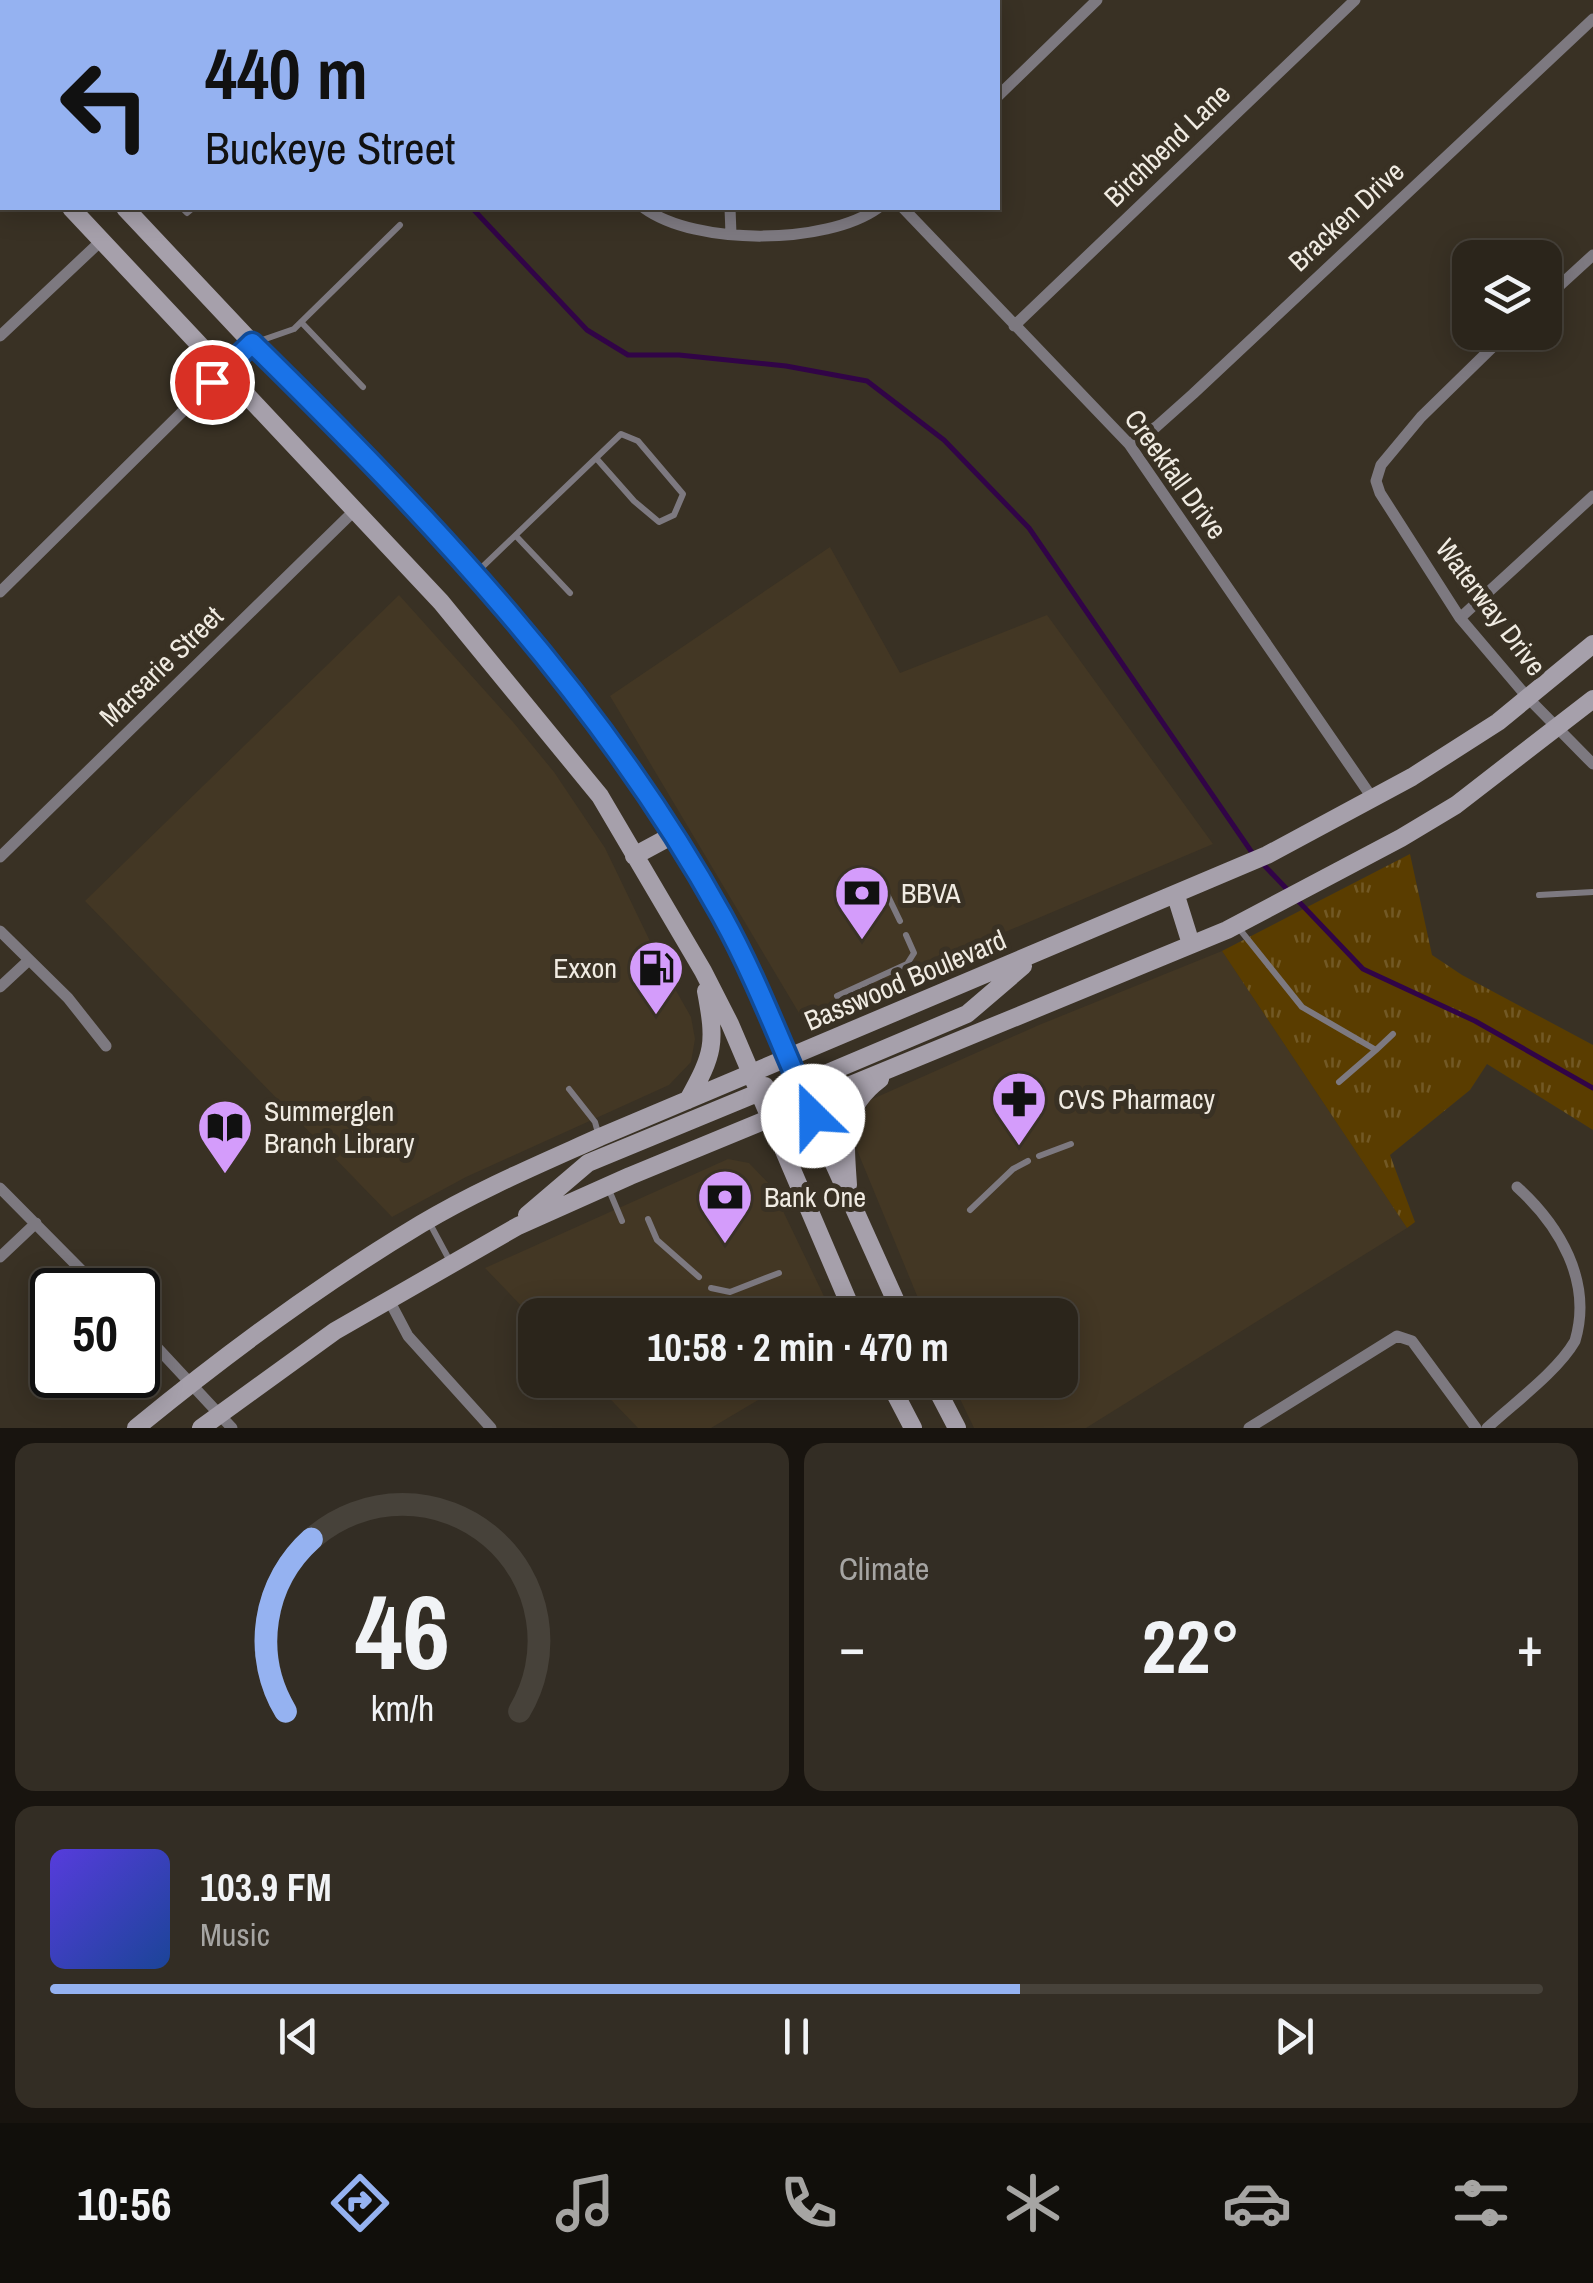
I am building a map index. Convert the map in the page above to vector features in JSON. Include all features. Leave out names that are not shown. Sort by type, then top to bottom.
[{"type":"main road","points":[[73,210],[356,509],[506,678],[600,796],[702,971],[756,1083],[847,1298]]},
{"type":"main road","points":[[127,210],[252,343],[389,478],[532,638],[634,772],[722,914],[894,1298]]},
{"type":"main road","name":"Basswood Boulevard","points":[[136,1428],[192,1382],[334,1279],[428,1220],[600,1138],[688,1100],[756,1083],[788,1059],[1282,848],[1373,799],[1498,722],[1593,644]]},
{"type":"main road","points":[[201,1428],[334,1331],[508,1232],[607,1186],[1236,925],[1312,886],[1456,805],[1593,699]]},
{"type":"main road","points":[[634,856],[673,835]]},
{"type":"main road","points":[[1176,896],[1191,944]]},
{"type":"main road","points":[[770,1118],[799,1085],[967,1014],[1036,954]]},
{"type":"main road","points":[[688,1100],[705,1069],[714,1035],[702,971]]},
{"type":"main road","points":[[849,1201],[845,1141],[848,1118],[866,1089],[896,1066]]},
{"type":"main road","points":[[508,1232],[588,1164],[756,1083]]},
{"type":"main road","points":[[897,1398],[913,1428]]},
{"type":"main road","points":[[941,1398],[957,1428]]},
{"type":"street","points":[[1000,94],[1097,0]]},
{"type":"street","name":"Birchbend Lane","points":[[1014,326],[1355,0]]},
{"type":"street","name":"Bracken Drive","points":[[1129,444],[1156,427],[1193,394],[1593,19]]},
{"type":"street","points":[[647,210],[663,220],[732,234],[820,230],[874,210]]},
{"type":"street","points":[[730,210],[732,234]]},
{"type":"street","name":"Creekfall Drive","points":[[904,210],[1129,444],[1373,799]]},
{"type":"street","points":[[0,336],[102,240]]},
{"type":"street","points":[[1562,283],[1593,255]]},
{"type":"street","points":[[0,592],[252,343]]},
{"type":"street","name":"Waterway Drive","points":[[1489,350],[1420,416],[1380,465],[1376,481],[1460,618],[1528,698],[1593,764]]},
{"type":"street","points":[[1460,618],[1593,496]]},
{"type":"street","name":"Marsarie Street","points":[[0,856],[356,509]]},
{"type":"street","points":[[0,931],[68,998],[106,1046]]},
{"type":"street","points":[[0,987],[29,960]]},
{"type":"street","points":[[1487,1428],[1562,1358],[1584,1319],[1582,1274],[1573,1250],[1539,1207],[1517,1187]]},
{"type":"street","points":[[0,1188],[80,1268]]},
{"type":"street","points":[[0,1257],[36,1223]]},
{"type":"street","points":[[389,1300],[408,1336],[492,1428]]},
{"type":"street","points":[[1249,1428],[1397,1336],[1412,1342],[1476,1428]]},
{"type":"street","points":[[160,1349],[232,1428]]},
{"type":"street","points":[[1274,1413],[1284,1428]]},
{"type":"lane","points":[[252,343],[294,329],[400,224]]},
{"type":"lane","points":[[301,322],[364,388]]},
{"type":"lane","points":[[475,574],[620,434],[638,441],[683,494],[674,515],[659,522],[646,513],[596,458]]},
{"type":"lane","points":[[516,536],[570,593]]},
{"type":"lane","points":[[886,892],[900,921]]},
{"type":"lane","points":[[1539,895],[1593,892]]},
{"type":"lane","points":[[1236,925],[1302,1006],[1376,1050]]},
{"type":"lane","points":[[837,996],[907,964],[914,953],[906,935]]},
{"type":"lane","points":[[1340,1082],[1394,1034]]},
{"type":"lane","points":[[569,1089],[595,1122],[600,1138]]},
{"type":"lane","points":[[1039,1156],[1071,1144]]},
{"type":"lane","points":[[970,1210],[1012,1168],[1028,1160]]},
{"type":"lane","points":[[607,1186],[622,1221]]},
{"type":"lane","points":[[648,1219],[656,1240],[699,1277]]},
{"type":"lane","points":[[428,1220],[451,1262]]},
{"type":"lane","points":[[711,1288],[730,1292],[779,1273]]},
{"type":"shaded area","points":[[830,547],[900,673],[1047,615],[1213,844],[802,1018],[610,696]]},
{"type":"shaded area","points":[[399,595],[554,772],[605,848],[691,1017],[695,1039],[691,1062],[669,1085],[466,1177],[392,1217],[85,901]]},
{"type":"shaded area","points":[[1222,951],[1407,1228],[1086,1428],[974,1428],[960,1398],[1078,1398],[1078,1298],[918,1298],[857,1150],[868,1101],[1039,1025]]},
{"type":"shaded area","points":[[728,1159],[749,1163],[771,1186],[825,1298],[518,1298],[518,1302],[485,1268]]},
{"type":"shaded area","points":[[609,1398],[762,1398],[711,1428],[638,1428]]},
{"type":"green space","points":[[1410,854],[1432,955],[1593,1045],[1593,1130],[1487,1064],[1470,1090],[1390,1155],[1415,1222],[1407,1228],[1222,951]]},
{"type":"waterway","points":[[474,210],[587,330],[628,355],[679,355],[786,366],[867,381],[944,440],[1029,528],[1253,854]]},
{"type":"waterway","points":[[1261,862],[1363,969],[1475,1021],[1593,1088]]},
{"type":"place","name":"BBVA","points":[[862,942]]},
{"type":"place","name":"Exxon","points":[[656,1017]]},
{"type":"place","name":"CVS Pharmacy","points":[[1019,1148]]},
{"type":"place","name":"Summerglen Branch Library","points":[[225,1176]]},
{"type":"place","name":"Bank One","points":[[725,1246]]},
{"type":"route","points":[[212,382],[252,343],[389,478],[532,638],[634,772],[722,914],[813,1116]]}]
